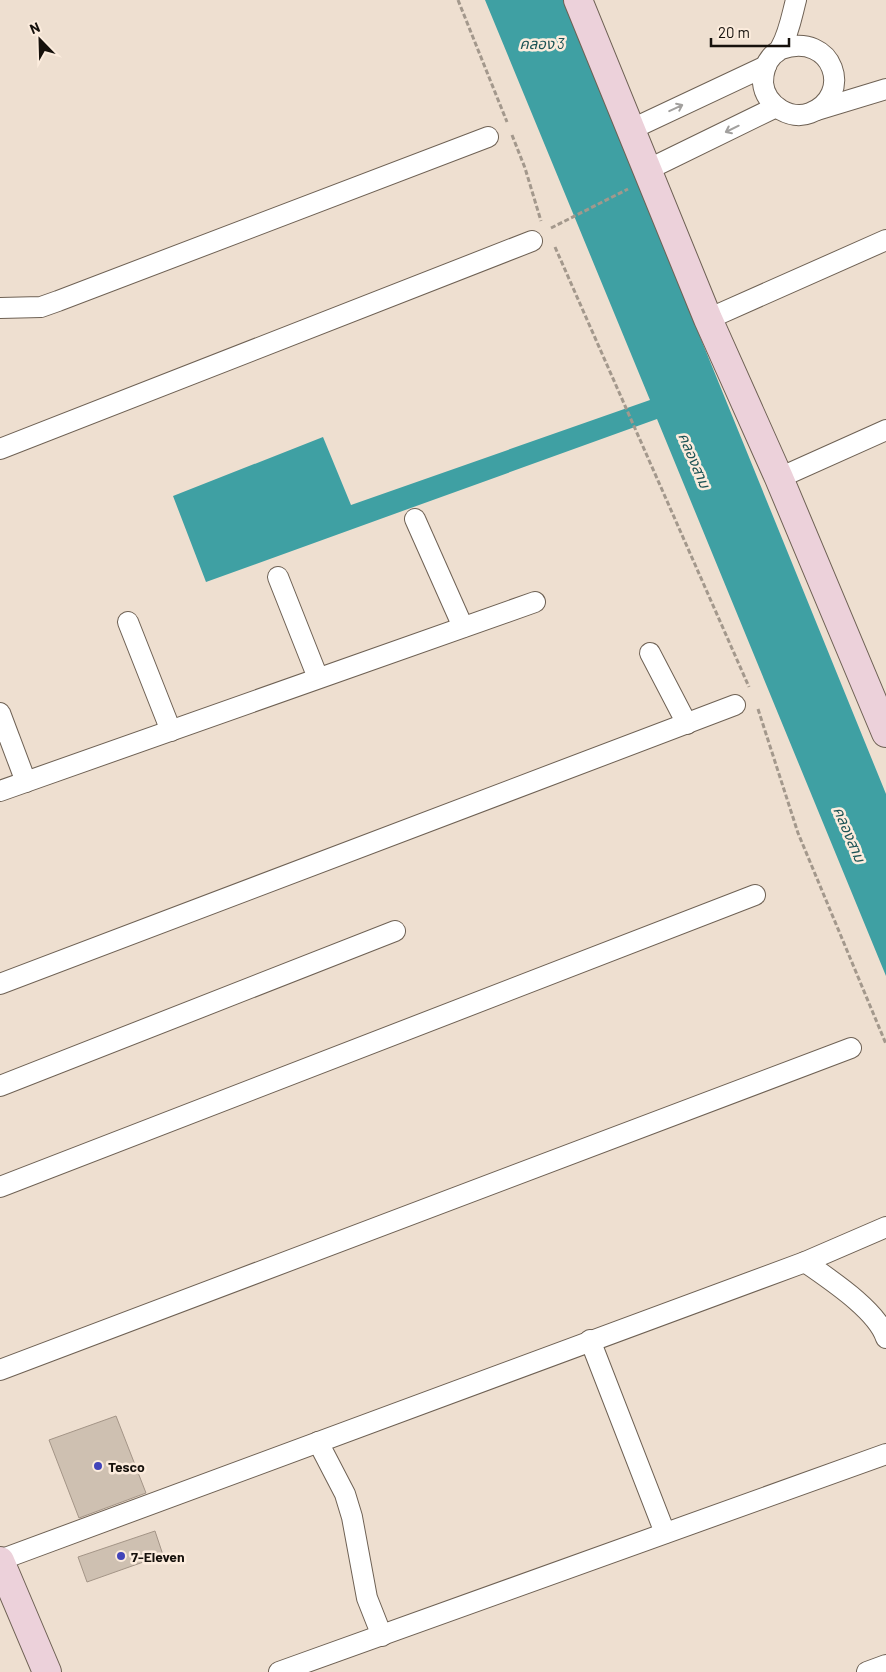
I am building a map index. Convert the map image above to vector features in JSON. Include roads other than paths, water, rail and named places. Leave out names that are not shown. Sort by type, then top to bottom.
[{"type":"street","points":[[578,0],[632,129],[640,179],[708,319],[779,478],[886,733]]},
{"type":"street","points":[[781,49],[796,0]]},
{"type":"street","points":[[817,110],[827,102],[832,91],[834,79],[832,67],[826,56],[805,44],[792,45],[781,49],[772,56],[766,66],[763,77],[764,88],[768,99],[776,107],[796,116],[817,110],[886,88]]},
{"type":"street","points":[[632,129],[766,66]]},
{"type":"street","points":[[640,179],[776,107]]},
{"type":"street","points":[[0,308],[41,307],[488,137]]},
{"type":"street","points":[[0,449],[536,233]]},
{"type":"street","points":[[708,319],[886,240]]},
{"type":"street","points":[[779,478],[886,430]]},
{"type":"street","points":[[415,519],[463,627]]},
{"type":"street","points":[[278,576],[318,678]]},
{"type":"street","points":[[0,791],[535,602]]},
{"type":"street","points":[[128,622],[171,730]]},
{"type":"street","points":[[650,653],[687,724]]},
{"type":"street","points":[[0,984],[735,705]]},
{"type":"street","points":[[0,713],[26,782]]},
{"type":"street","points":[[0,1188],[755,895]]},
{"type":"street","points":[[0,1086],[395,931]]},
{"type":"street","points":[[0,1370],[851,1048]]},
{"type":"street","points":[[47,1672],[0,1561],[590,1340],[806,1262],[886,1227]]},
{"type":"street","points":[[806,1262],[852,1296],[885,1332]]},
{"type":"street","points":[[590,1340],[665,1533]]},
{"type":"street","points":[[318,1442],[345,1494],[352,1517],[367,1598],[382,1636]]},
{"type":"street","points":[[279,1672],[886,1454]]},
{"type":"street","points":[[867,1672],[886,1665]]},
{"type":"water","name":"คลอง 3","points":[[485,0],[563,0],[886,794],[886,976],[657,419],[206,582],[173,496],[323,437],[351,505],[650,400]]},
{"type":"place","name":"Tesco","points":[[98,1466]]},
{"type":"place","name":"7-Eleven","points":[[121,1556]]},
{"type":"water label","name":"คลองสาม","points":[[695,460]]},
{"type":"water label","name":"คลองสาม","points":[[850,834]]}]
